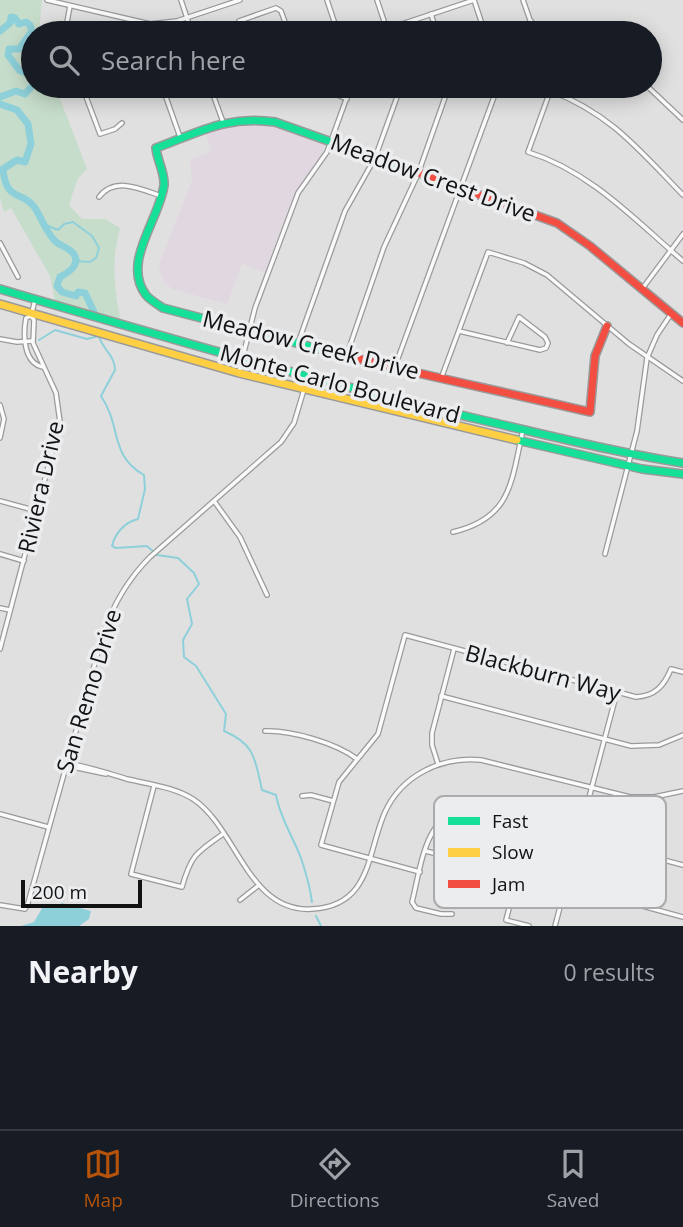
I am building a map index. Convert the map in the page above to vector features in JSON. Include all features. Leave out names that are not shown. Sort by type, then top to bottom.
[{"type":"main road","name":"Meadow Crest Drive","points":[[156,148],[223,122],[249,118],[271,121],[557,223],[595,249],[641,291],[683,323]]},
{"type":"main road","name":"Meadow Creek Drive","points":[[156,148],[164,178],[161,196],[137,262],[138,277],[144,292],[155,304],[167,310],[394,369],[441,377],[590,412],[594,364],[602,333],[607,327]]},
{"type":"main road","name":"Monte Carlo Boulevard","points":[[0,289],[242,360],[523,430],[632,455],[683,463]]},
{"type":"main road","name":"Monte Carlo Boulevard","points":[[0,304],[239,373],[629,466],[683,474]]},
{"type":"street","points":[[47,0],[134,21]]},
{"type":"street","points":[[181,0],[188,21]]},
{"type":"street","points":[[176,21],[240,0]]},
{"type":"street","points":[[327,0],[334,21]]},
{"type":"street","points":[[377,0],[384,21]]},
{"type":"street","points":[[413,21],[474,0],[481,21]]},
{"type":"street","points":[[523,0],[531,21]]},
{"type":"street","points":[[67,21],[70,6]]},
{"type":"street","points":[[240,21],[276,8],[284,21]]},
{"type":"street","points":[[431,14],[433,21]]},
{"type":"street","points":[[86,98],[100,134],[115,129],[122,123]]},
{"type":"street","points":[[166,98],[180,137]]},
{"type":"street","points":[[214,98],[223,122]]},
{"type":"street","points":[[298,345],[345,211],[375,158],[397,98]]},
{"type":"street","points":[[346,357],[384,247],[418,174],[445,98]]},
{"type":"street","points":[[394,369],[494,98]]},
{"type":"street","points":[[547,98],[528,152],[547,159],[595,186],[623,207],[683,261]]},
{"type":"street","points":[[570,98],[614,126],[640,149],[683,195]]},
{"type":"street","points":[[660,98],[683,120]]},
{"type":"street","points":[[239,373],[257,303],[298,192],[325,156],[347,99]]},
{"type":"street","points":[[99,197],[106,190],[125,185],[161,196]]},
{"type":"street","points":[[641,291],[683,234]]},
{"type":"street","points":[[0,245],[18,277]]},
{"type":"street","points":[[441,377],[488,252],[540,270],[607,327],[683,382]]},
{"type":"street","name":"Riviera Drive","points":[[35,299],[26,321],[25,341],[32,359],[43,367]]},
{"type":"street","name":"Riviera Drive","points":[[0,649],[60,422],[56,393],[32,341],[34,320],[31,314]]},
{"type":"street","points":[[606,554],[632,455],[647,358],[657,335],[671,314]]},
{"type":"street","points":[[459,331],[507,343],[540,350],[545,348],[548,342],[519,317],[507,343]]},
{"type":"street","points":[[0,339],[32,341]]},
{"type":"street","name":"San Remo Drive","points":[[0,905],[25,909],[108,620],[127,584],[156,551],[288,434],[308,376]]},
{"type":"street","points":[[0,404],[4,419],[0,438]]},
{"type":"street","points":[[453,532],[483,522],[500,506],[507,491],[523,430]]},
{"type":"street","points":[[214,500],[236,530],[267,596]]},
{"type":"street","points":[[0,501],[37,511]]},
{"type":"street","points":[[0,554],[24,561]]},
{"type":"street","points":[[0,608],[10,610]]},
{"type":"street","name":"Blackburn Way","points":[[357,759],[378,734],[405,635],[636,697],[649,695],[662,686],[670,669],[683,672]]},
{"type":"street","points":[[438,764],[432,745],[432,733],[454,649]]},
{"type":"street","points":[[590,796],[617,692]]},
{"type":"street","points":[[441,696],[631,747],[648,747],[683,735]]},
{"type":"street","points":[[265,731],[283,732],[337,746],[357,759],[339,782],[321,845],[420,872]]},
{"type":"street","points":[[69,763],[183,794],[194,800],[204,808],[259,885],[276,900],[310,910],[339,902],[355,890],[366,874],[380,825],[394,797],[416,776],[438,764],[460,759],[481,760],[628,796]]},
{"type":"street","points":[[154,786],[131,874],[182,887],[188,864],[193,857],[223,834]]},
{"type":"street","points":[[662,796],[683,791]]},
{"type":"street","points":[[302,796],[333,801]]},
{"type":"street","points":[[0,814],[48,827]]},
{"type":"street","points":[[434,830],[420,872],[413,905],[441,914],[452,914]]},
{"type":"street","points":[[426,851],[434,853]]},
{"type":"street","points":[[666,861],[683,865]]},
{"type":"street","points":[[240,900],[259,885]]},
{"type":"street","points":[[509,908],[506,920],[529,926]]},
{"type":"street","points":[[555,926],[560,908]]},
{"type":"street","points":[[653,908],[683,916]]},
{"type":"shaded area","points":[[239,123],[270,124],[326,144],[294,193],[265,272],[242,264],[227,304],[172,289],[163,281],[159,268],[192,180],[190,159],[211,152],[205,132]]},
{"type":"green space","points":[[0,0],[42,0],[40,21],[21,21],[21,98],[60,98],[87,169],[78,178],[69,205],[82,219],[105,219],[120,228],[114,275],[121,322],[55,301],[50,276],[11,208],[4,212],[0,199]]},
{"type":"water","points":[[62,903],[91,911],[89,919],[79,926],[21,926],[34,922],[44,905],[55,908]]},
{"type":"waterway","points":[[0,31],[10,23],[11,17],[21,23]]},
{"type":"waterway","points":[[21,46],[19,49],[9,49],[8,55],[21,71]]},
{"type":"waterway","points":[[0,97],[16,91],[21,93]]},
{"type":"waterway","points":[[0,104],[17,110],[28,124],[31,144],[25,162],[17,160],[3,169],[8,187],[11,192],[35,208],[57,243],[73,253],[75,264],[60,277],[57,286],[62,292],[76,296],[78,292],[85,293],[94,312]]},
{"type":"waterway","points":[[44,224],[58,230],[64,224],[73,222],[92,236],[99,248],[96,258],[90,262],[76,261]]},
{"type":"waterway","points":[[39,340],[55,330],[87,339],[99,336],[113,360],[115,370],[101,396],[125,459],[144,475],[145,489],[138,519],[121,529],[112,546],[147,546],[157,555],[178,558],[194,573],[199,584],[187,599],[192,624],[183,640],[184,657],[196,666],[226,714],[224,731],[248,747],[262,790],[276,795],[301,858],[312,902]]},
{"type":"waterway","points":[[316,916],[321,926]]},
{"type":"traffic: fast","points":[[323,350],[163,308],[146,295],[139,282],[140,255],[164,185],[156,148],[214,126],[258,120],[275,122],[402,167]]},
{"type":"traffic: fast","points":[[0,289],[364,391],[584,444],[683,463]]},
{"type":"traffic: fast","points":[[517,440],[642,469],[683,474]]},
{"type":"traffic: slow","points":[[0,304],[239,373],[517,440]]},
{"type":"traffic: jam","points":[[402,167],[557,223],[590,246],[683,323]]},
{"type":"traffic: jam","points":[[323,350],[590,412],[595,356],[607,326]]}]
